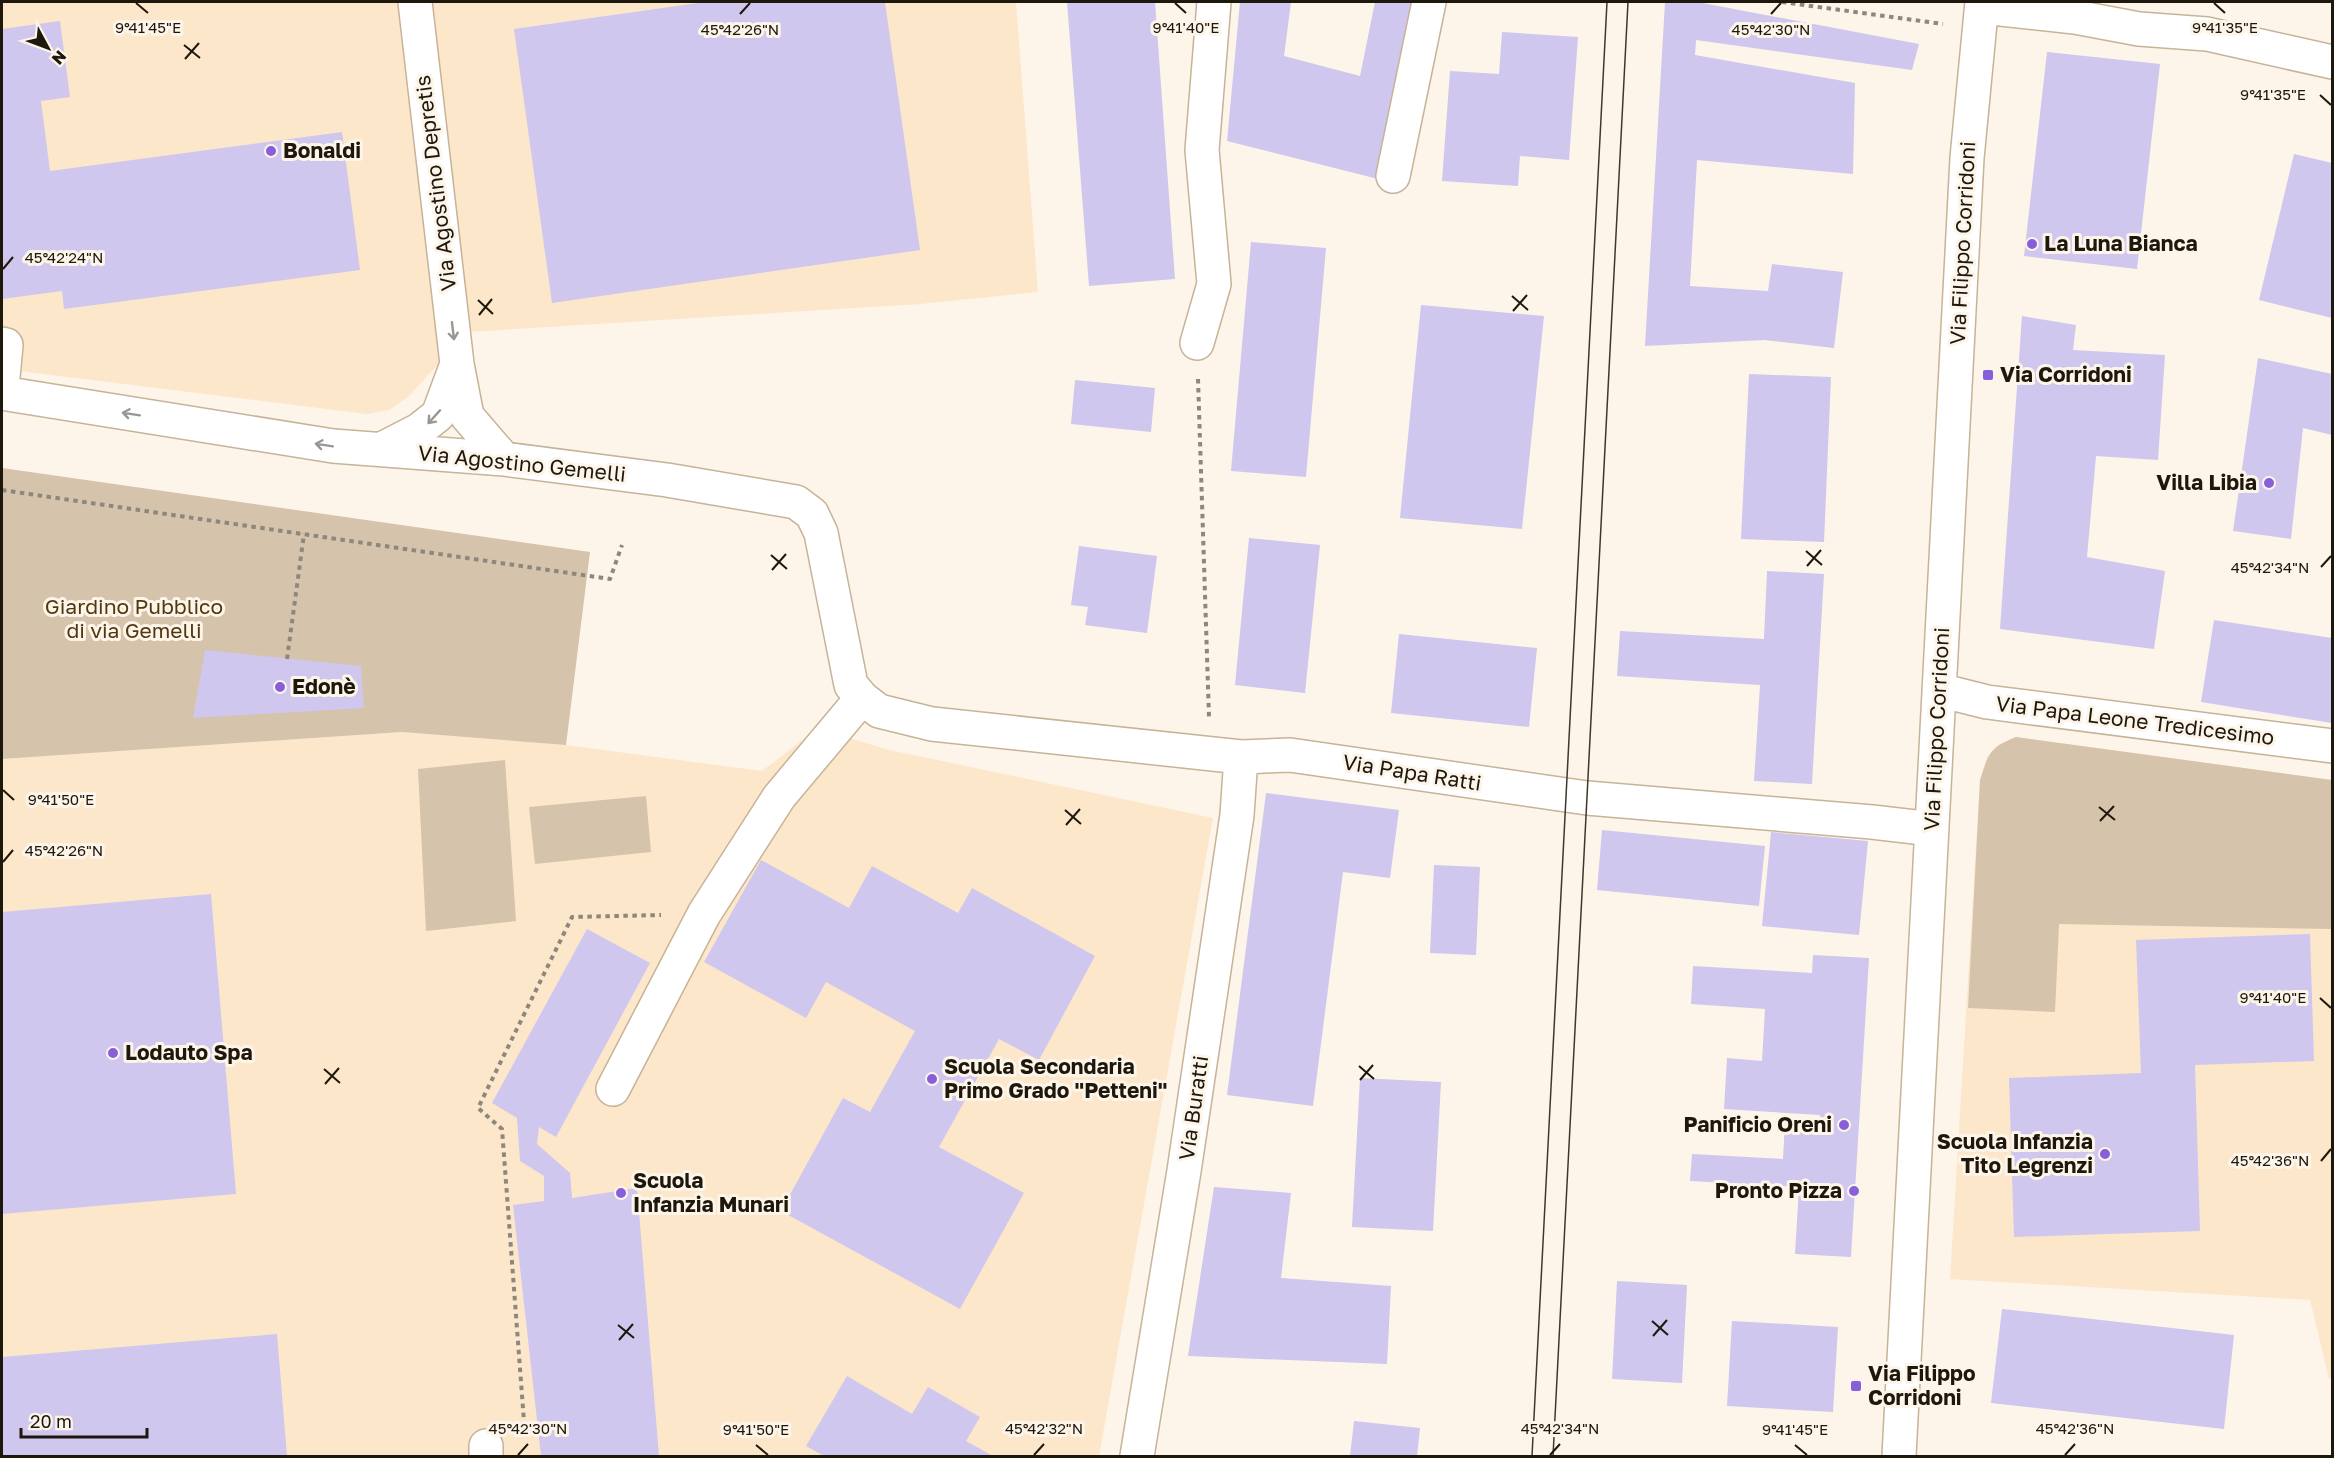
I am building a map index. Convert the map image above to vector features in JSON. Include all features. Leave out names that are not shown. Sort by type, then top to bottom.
[{"type":"street","name":"Via Agostino Depretis","points":[[416,2],[457,364],[467,416],[504,459]]},
{"type":"street","points":[[1197,343],[1214,284],[1202,150],[1214,2]]},
{"type":"street","points":[[1393,176],[1429,2]]},
{"type":"street","points":[[1981,13],[2076,17],[2139,29],[2207,34],[2332,62]]},
{"type":"street","name":"Via Filippo Corridoni","points":[[1899,1456],[1967,158],[1981,13]]},
{"type":"street","points":[[2,344],[6,345],[2,388]]},
{"type":"street","name":"Via Agostino Depretis","points":[[382,449],[419,430],[438,416],[457,364]]},
{"type":"street","name":"Via Agostino Gemelli","points":[[2,393],[333,446],[504,459],[667,480],[796,502],[812,514],[822,533],[851,686],[862,698]]},
{"type":"street","name":"Via Papa Leone Tredicesimo","points":[[1939,690],[1987,702],[2332,746]]},
{"type":"street","points":[[613,1089],[704,914],[779,797],[862,698]]},
{"type":"street","name":"Via Papa Ratti","points":[[862,698],[879,711],[932,724],[1226,756],[1290,755],[1576,796],[1932,829]]},
{"type":"street","name":"Via Buratti","points":[[1137,1456],[1188,1148],[1237,815],[1226,756]]},
{"type":"path","points":[[1782,2],[1981,13]]},
{"type":"path","points":[[1197,343],[1226,756]]},
{"type":"path","points":[[2,490],[610,579],[622,545]]},
{"type":"path","points":[[287,659],[304,534]]},
{"type":"path","points":[[525,1445],[502,1129],[478,1108],[572,917],[704,914]]},
{"type":"shaded area","points":[[2,2],[1016,2],[1038,292],[921,304],[468,332],[408,397],[389,410],[367,414],[2,369]]},
{"type":"shaded area","points":[[818,728],[885,749],[1213,818],[1099,1456],[2,1456],[2,759],[402,732],[566,745],[762,771]]},
{"type":"shaded area","points":[[2016,737],[2332,780],[2332,1378],[2329,1379],[2310,1300],[1950,1279],[1980,780],[1987,757],[1998,745]]},
{"type":"green space","name":"Giardino Pubblico di via Gemelli","points":[[2,468],[590,552],[566,745],[402,732],[2,759]]},
{"type":"green space","points":[[2016,737],[2332,780],[2332,929],[2059,924],[2055,1012],[1968,1008],[1980,780],[1991,752]]},
{"type":"green space","points":[[505,760],[516,921],[426,931],[418,769]]},
{"type":"green space","points":[[646,796],[651,852],[535,864],[529,807]]},
{"type":"building","points":[[705,2],[885,2],[920,250],[552,303],[514,29]]},
{"type":"building","points":[[1067,2],[1155,2],[1175,279],[1089,286]]},
{"type":"building","points":[[1240,2],[1291,2],[1284,56],[1360,76],[1375,2],[1422,2],[1382,180],[1227,141]]},
{"type":"building","points":[[1665,2],[1697,2],[1919,44],[1912,70],[1696,40],[1695,55],[1855,83],[1853,174],[1697,160],[1690,286],[1768,291],[1772,264],[1843,272],[1834,348],[1764,340],[1645,346]]},
{"type":"building","name":"Bonaldi","points":[[60,21],[70,97],[41,101],[50,171],[342,132],[360,270],[64,309],[62,291],[2,299],[2,29]]},
{"type":"building","points":[[1502,32],[1578,37],[1569,160],[1520,156],[1518,186],[1442,181],[1450,71],[1499,74]]},
{"type":"building","points":[[2047,52],[2160,64],[2137,269],[2024,256]]},
{"type":"building","points":[[2294,154],[2332,163],[2332,318],[2259,300]]},
{"type":"building","points":[[1251,242],[1326,248],[1306,477],[1231,471]]},
{"type":"building","points":[[1421,305],[1544,316],[1522,529],[1400,518]]},
{"type":"building","points":[[2022,316],[2076,325],[2073,350],[2165,355],[2158,460],[2096,456],[2087,557],[2165,571],[2154,649],[2000,629]]},
{"type":"building","name":"Villa Libia","points":[[2258,358],[2332,374],[2332,435],[2303,428],[2291,539],[2233,531]]},
{"type":"building","points":[[1749,374],[1831,377],[1824,542],[1741,539]]},
{"type":"building","points":[[1075,380],[1155,388],[1151,432],[1071,424]]},
{"type":"building","points":[[1249,538],[1320,545],[1305,693],[1235,685]]},
{"type":"building","points":[[1079,546],[1157,556],[1147,633],[1085,625],[1088,607],[1071,605]]},
{"type":"building","points":[[1767,571],[1824,574],[1812,784],[1754,781],[1760,685],[1617,676],[1620,631],[1764,639]]},
{"type":"building","points":[[2214,620],[2332,638],[2332,723],[2201,702]]},
{"type":"building","points":[[1399,634],[1537,648],[1529,727],[1391,713]]},
{"type":"building","name":"Edonè","points":[[205,650],[361,666],[364,708],[193,718]]},
{"type":"building","points":[[1266,793],[1399,810],[1390,878],[1343,872],[1313,1106],[1227,1095]]},
{"type":"building","points":[[1602,830],[1765,846],[1759,906],[1597,890]]},
{"type":"building","points":[[1771,832],[1868,841],[1859,935],[1762,926]]},
{"type":"building","name":"Scuola Secondaria Primo Grado \"Petteni\"","points":[[761,860],[849,908],[872,866],[958,913],[972,888],[1095,956],[1039,1060],[999,1039],[939,1147],[1024,1193],[960,1309],[781,1211],[843,1098],[870,1112],[915,1031],[826,982],[806,1018],[704,962]]},
{"type":"building","points":[[1434,865],[1480,867],[1476,955],[1430,953]]},
{"type":"building","name":"Lodauto Spa","points":[[211,894],[236,1194],[2,1214],[2,912]]},
{"type":"building","name":"Scuola Infanzia Munari","points":[[587,929],[650,963],[556,1137],[539,1127],[537,1144],[570,1173],[572,1198],[637,1188],[659,1456],[541,1456],[513,1205],[544,1201],[544,1176],[520,1161],[517,1118],[492,1103]]},
{"type":"building","name":"Scuola Infanzia Tito Legrenzi","points":[[2310,934],[2314,1061],[2195,1065],[2200,1231],[2014,1237],[2009,1078],[2141,1073],[2136,940]]},
{"type":"building","points":[[1813,955],[1869,958],[1851,1257],[1795,1254],[1799,1187],[1690,1181],[1692,1154],[1783,1159],[1785,1121],[1820,1123],[1820,1115],[1724,1109],[1727,1058],[1762,1061],[1765,1009],[1691,1004],[1693,966],[1812,973]]},
{"type":"building","points":[[1360,1078],[1441,1082],[1433,1231],[1352,1227]]},
{"type":"building","points":[[1214,1187],[1291,1193],[1281,1278],[1391,1286],[1387,1364],[1188,1356]]},
{"type":"building","points":[[1617,1281],[1687,1285],[1682,1383],[1612,1379]]},
{"type":"building","points":[[2002,1309],[2234,1335],[2224,1429],[1991,1403]]},
{"type":"building","points":[[1732,1321],[1838,1327],[1833,1412],[1727,1406]]},
{"type":"building","points":[[277,1334],[287,1456],[2,1456],[2,1357]]},
{"type":"building","points":[[847,1376],[912,1414],[928,1387],[980,1417],[966,1441],[993,1456],[824,1456],[806,1446]]},
{"type":"building","points":[[1354,1421],[1420,1428],[1417,1456],[1350,1456]]},
{"type":"tram line","points":[[1532,1456],[1607,2]]},
{"type":"tram line","points":[[1553,1456],[1628,2]]},
{"type":"place","name":"Bonaldi","points":[[271,151]]},
{"type":"place","name":"La Luna Bianca","points":[[2032,244]]},
{"type":"place","name":"Via Corridoni","points":[[1988,375]]},
{"type":"place","name":"Villa Libia","points":[[2269,483]]},
{"type":"place","name":"Edonè","points":[[280,687]]},
{"type":"place","name":"Lodauto Spa","points":[[113,1053]]},
{"type":"place","name":"Scuola Secondaria Primo Grado \"Petteni\"","points":[[932,1079]]},
{"type":"place","name":"Panificio Oreni","points":[[1844,1125]]},
{"type":"place","name":"Scuola Infanzia Tito Legrenzi","points":[[2105,1154]]},
{"type":"place","name":"Pronto Pizza","points":[[1854,1191]]},
{"type":"place","name":"Scuola Infanzia Munari","points":[[621,1193]]},
{"type":"place","name":"Via Filippo Corridoni","points":[[1856,1386]]}]
